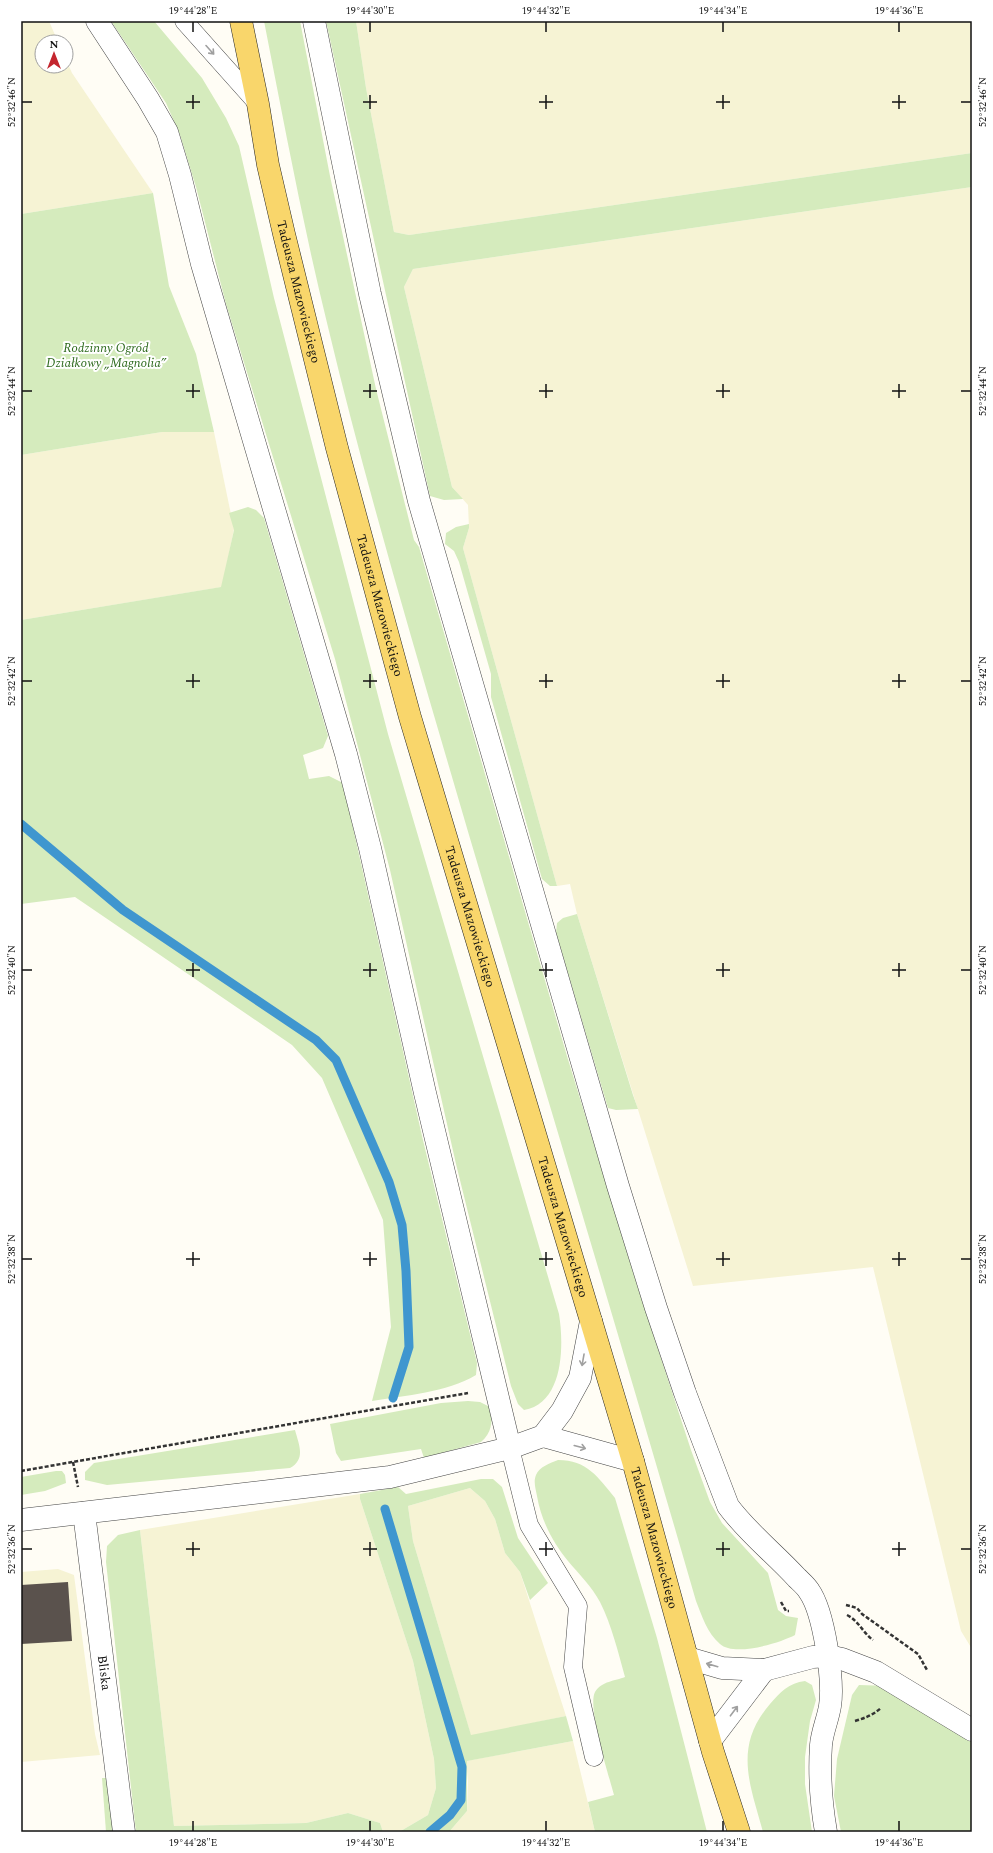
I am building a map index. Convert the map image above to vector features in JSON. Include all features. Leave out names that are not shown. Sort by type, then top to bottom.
[{"type":"main road","name":"Tadeusza Mazowieckiego","points":[[241,21],[258,104],[268,165],[335,440],[410,718],[633,1461],[710,1742],[739,1832]]},
{"type":"main road","name":"Tadeusza Mazowieckiego","points":[[729,1804],[733,1832]]},
{"type":"street","points":[[97,21],[148,99],[167,132],[180,175],[204,272],[348,761],[370,848],[425,1093],[510,1448]]},
{"type":"street","points":[[314,21],[370,294],[419,501],[616,1178],[656,1308],[685,1393],[728,1506],[740,1521],[785,1563],[809,1591],[820,1613],[828,1656],[831,1687],[830,1706],[821,1742],[820,1787],[826,1832]]},
{"type":"street","points":[[21,1520],[390,1477],[510,1448],[543,1436],[562,1411],[580,1378],[590,1321]]},
{"type":"street","points":[[543,1436],[633,1461]]},
{"type":"street","name":"Bliska","points":[[84,1513],[124,1832]]},
{"type":"street","points":[[688,1658],[722,1668],[764,1670],[813,1657],[828,1656],[855,1663],[876,1672],[972,1730]]},
{"type":"street","points":[[710,1742],[764,1670]]},
{"type":"lane","points":[[184,21],[258,104]]},
{"type":"lane","points":[[510,1448],[529,1525],[578,1606],[573,1667],[594,1757]]},
{"type":"path","points":[[21,1471],[496,1388]]},
{"type":"path","points":[[816,1603],[840,1604],[857,1608],[862,1614],[918,1654],[928,1673]]},
{"type":"path","points":[[827,1719],[853,1721],[866,1718],[876,1713],[882,1706]]},
{"type":"shaded area","points":[[21,21],[49,21],[55,34],[34,34],[34,74],[73,74],[153,193],[21,214]]},
{"type":"shaded area","points":[[356,21],[972,21],[972,153],[409,235],[394,232],[366,88]]},
{"type":"shaded area","points":[[972,187],[972,1649],[961,1631],[873,1267],[693,1286],[577,914],[570,884],[557,886],[463,548],[469,528],[468,505],[452,487],[404,287],[413,269]]},
{"type":"shaded area","points":[[162,432],[214,432],[234,529],[222,587],[21,620],[21,455]]},
{"type":"shaded area","points":[[470,1488],[485,1501],[495,1519],[505,1553],[520,1572],[566,1716],[471,1736],[413,1541],[408,1506]]},
{"type":"shaded area","points":[[360,1494],[360,1499],[413,1661],[434,1759],[436,1788],[428,1815],[399,1832],[383,1832],[380,1823],[348,1813],[306,1823],[174,1826],[140,1530]]},
{"type":"shaded area","points":[[58,1569],[74,1575],[95,1734],[100,1755],[21,1762],[21,1572]]},
{"type":"shaded area","points":[[573,1741],[595,1832],[449,1832],[467,1811],[468,1781],[466,1761]]},
{"type":"green space","points":[[111,21],[154,21],[202,78],[226,118],[239,146],[274,298],[388,734],[559,1314],[561,1327],[561,1356],[554,1385],[547,1396],[537,1405],[524,1410],[518,1404],[511,1386],[456,1164],[390,870],[335,659],[226,304],[196,187],[180,135],[166,103]]},
{"type":"green space","points":[[264,21],[300,21],[330,176],[376,389],[414,540],[419,547],[567,1056],[637,1285],[691,1450],[710,1502],[722,1523],[768,1573],[778,1610],[786,1616],[798,1618],[795,1635],[779,1642],[746,1649],[727,1648],[715,1640],[705,1624],[696,1601],[612,1313],[469,835],[360,455],[310,251]]},
{"type":"green space","points":[[326,21],[356,21],[366,88],[394,232],[409,235],[972,153],[972,187],[413,269],[404,287],[452,487],[463,499],[444,500],[430,496]]},
{"type":"green space","name":"Rodzinny Ogród Działkowy „Magnolia”","points":[[153,193],[169,286],[196,354],[214,432],[162,432],[21,455],[21,214]]},
{"type":"green space","points":[[248,507],[256,510],[264,518],[328,736],[323,748],[303,755],[309,779],[329,776],[343,783],[422,1136],[477,1363],[476,1375],[439,1390],[372,1401],[391,1327],[383,1220],[322,1078],[292,1045],[75,897],[21,904],[21,620],[221,587],[234,530],[229,513]]},
{"type":"green space","points":[[469,524],[463,548],[557,886],[550,886],[542,879],[491,697],[491,674],[459,562],[454,551],[445,544],[446,533],[456,527]]},
{"type":"green space","points":[[577,914],[638,1109],[616,1110],[608,1108],[556,933],[557,923],[563,918]]},
{"type":"green space","points":[[468,1401],[480,1402],[492,1408],[489,1431],[485,1439],[481,1442],[424,1458],[421,1449],[341,1461],[336,1453],[330,1424],[441,1403]]},
{"type":"green space","points":[[295,1430],[300,1456],[295,1464],[290,1468],[107,1485],[85,1480],[85,1472],[94,1463]]},
{"type":"green space","points":[[558,1460],[577,1463],[584,1466],[603,1483],[615,1498],[657,1638],[707,1832],[595,1832],[588,1802],[614,1795],[596,1726],[593,1700],[595,1692],[598,1688],[609,1682],[625,1677],[611,1630],[597,1596],[557,1547],[541,1514],[535,1489],[535,1478],[537,1472],[542,1468]]},
{"type":"green space","points":[[62,1471],[65,1475],[66,1483],[45,1491],[21,1495],[21,1477]]},
{"type":"green space","points":[[481,1479],[493,1479],[502,1487],[518,1538],[548,1583],[530,1600],[520,1572],[505,1553],[495,1519],[485,1501],[470,1488],[408,1506],[413,1541],[471,1735],[566,1716],[573,1741],[467,1761],[467,1811],[449,1832],[399,1832],[428,1815],[436,1788],[434,1759],[413,1661],[360,1499],[360,1494],[398,1487],[406,1494]]},
{"type":"green space","points":[[140,1530],[174,1826],[306,1823],[348,1813],[380,1823],[383,1832],[136,1832],[106,1562],[107,1546],[118,1535]]},
{"type":"green space","points":[[805,1681],[812,1685],[816,1700],[810,1721],[805,1757],[805,1784],[812,1832],[763,1832],[753,1798],[748,1766],[748,1751],[751,1735],[759,1720],[777,1696],[790,1686]]},
{"type":"green space","points":[[859,1685],[890,1686],[972,1734],[972,1832],[841,1832],[834,1796],[837,1759],[852,1695]]},
{"type":"green space","points":[[102,1778],[109,1778],[114,1832],[106,1832]]},
{"type":"building","points":[[68,1582],[72,1641],[21,1644],[21,1585]]},
{"type":"waterway","points":[[21,824],[123,910],[316,1040],[336,1060],[389,1182],[402,1225],[406,1271],[409,1347],[393,1398]]},
{"type":"waterway","points":[[385,1509],[462,1767],[461,1800],[450,1815],[430,1832]]}]
